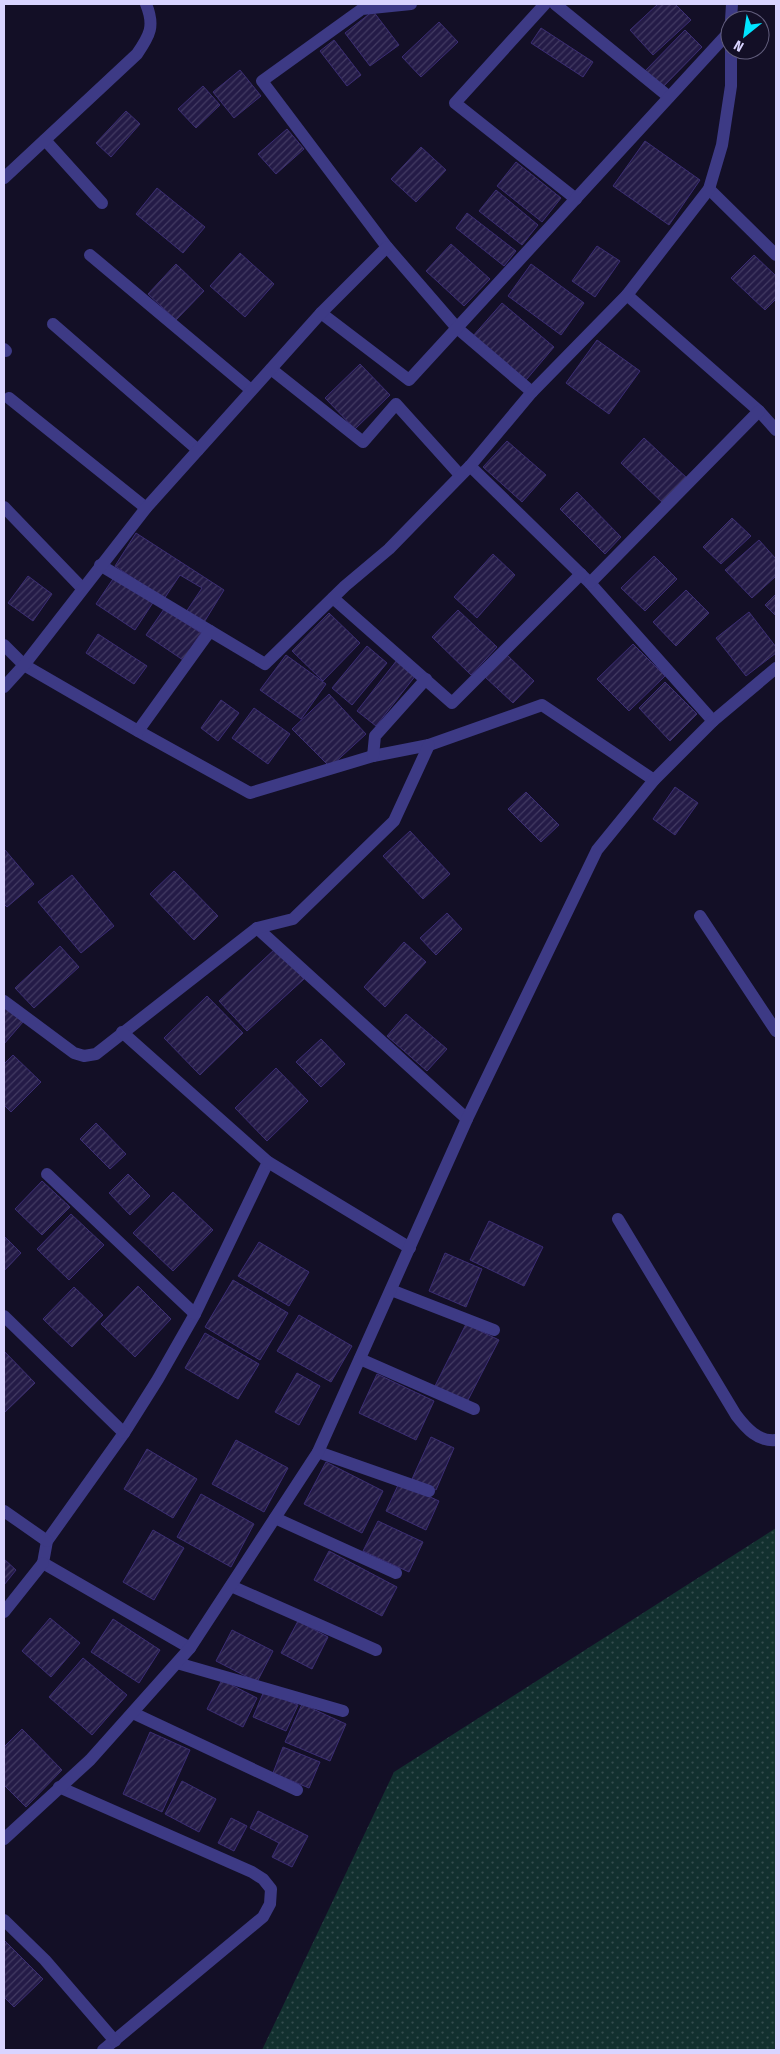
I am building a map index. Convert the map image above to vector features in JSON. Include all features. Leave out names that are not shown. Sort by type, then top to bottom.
[{"type":"street","points":[[4,178],[137,54],[150,35],[151,17],[146,4]]},
{"type":"street","points":[[411,4],[362,9],[262,81],[387,246],[457,328],[532,392]]},
{"type":"street","points":[[545,4],[455,103],[576,198]]},
{"type":"street","points":[[555,4],[669,97]]},
{"type":"street","points":[[320,313],[408,380],[720,41]]},
{"type":"street","points":[[100,565],[265,664],[333,598],[390,549],[470,466],[532,392],[627,295],[708,189],[722,144],[731,86],[731,60]]},
{"type":"street","points":[[45,140],[102,203]]},
{"type":"street","points":[[708,189],[776,255]]},
{"type":"street","points":[[4,687],[24,665],[146,508],[320,313],[387,246]]},
{"type":"street","points":[[90,255],[251,390]]},
{"type":"street","points":[[627,295],[759,411],[776,430]]},
{"type":"street","points":[[53,324],[198,450]]},
{"type":"street","points":[[271,369],[362,442],[396,404],[460,475]]},
{"type":"street","points":[[9,398],[146,508]]},
{"type":"street","points":[[590,583],[759,411]]},
{"type":"street","points":[[470,466],[590,583],[713,721]]},
{"type":"street","points":[[4,507],[82,588]]},
{"type":"street","points":[[333,598],[452,703],[581,574]]},
{"type":"street","points":[[138,731],[210,631]]},
{"type":"street","points":[[4,645],[24,665],[250,793],[373,756],[429,745],[542,705],[654,780]]},
{"type":"street","points":[[4,1839],[90,1760],[190,1648],[231,1586],[318,1452],[467,1119],[597,850],[654,780],[713,721],[776,668]]},
{"type":"street","points":[[373,756],[375,736],[426,679]]},
{"type":"street","points":[[4,1001],[74,1053],[84,1056],[96,1054],[257,928],[293,919],[394,821],[429,745]]},
{"type":"street","points":[[700,916],[776,1031]]},
{"type":"street","points":[[257,928],[467,1119]]},
{"type":"street","points":[[122,1032],[268,1162],[410,1248]]},
{"type":"street","points":[[4,1612],[43,1563],[47,1541],[124,1433],[158,1379],[195,1314],[268,1162]]},
{"type":"street","points":[[47,1174],[195,1314]]},
{"type":"street","points":[[618,1219],[736,1415],[748,1431],[768,1441],[776,1440]]},
{"type":"street","points":[[391,1290],[494,1330]]},
{"type":"street","points":[[4,1316],[124,1433]]},
{"type":"street","points":[[360,1359],[474,1409]]},
{"type":"street","points":[[318,1452],[429,1490]]},
{"type":"street","points":[[4,1510],[47,1541]]},
{"type":"street","points":[[275,1518],[396,1573]]},
{"type":"street","points":[[43,1563],[190,1648]]},
{"type":"street","points":[[231,1586],[376,1650]]},
{"type":"street","points":[[177,1662],[343,1710]]},
{"type":"street","points":[[133,1712],[297,1790]]},
{"type":"street","points":[[59,1787],[252,1872],[263,1879],[271,1889],[270,1904],[263,1917],[103,2050]]},
{"type":"street","points":[[4,1920],[45,1960],[115,2041]]},
{"type":"green space","points":[[776,1528],[776,2050],[262,2050],[394,1772]]},
{"type":"building","points":[[658,4],[675,4],[691,20],[653,55],[630,30]]},
{"type":"building","points":[[373,11],[399,45],[370,66],[345,33]]},
{"type":"building","points":[[439,22],[458,42],[421,77],[402,57]]},
{"type":"building","points":[[541,28],[593,62],[583,77],[531,43]]},
{"type":"building","points":[[685,30],[702,47],[661,89],[644,72]]},
{"type":"building","points":[[334,40],[361,75],[347,86],[320,51]]},
{"type":"building","points":[[240,70],[261,96],[234,118],[213,92]]},
{"type":"building","points":[[203,86],[220,105],[196,128],[178,109]]},
{"type":"building","points":[[126,111],[140,124],[111,157],[96,143]]},
{"type":"building","points":[[287,129],[304,149],[276,174],[258,154]]},
{"type":"building","points":[[645,141],[700,180],[669,225],[613,186]]},
{"type":"building","points":[[421,147],[446,170],[416,202],[391,179]]},
{"type":"building","points":[[516,162],[561,198],[542,222],[497,186]]},
{"type":"building","points":[[157,188],[205,227],[183,253],[136,214]]},
{"type":"building","points":[[496,190],[538,225],[522,245],[479,211]]},
{"type":"building","points":[[467,213],[516,251],[504,266],[456,228]]},
{"type":"building","points":[[451,244],[490,279],[464,306],[426,271]]},
{"type":"building","points":[[597,246],[620,261],[595,297],[572,281]]},
{"type":"building","points":[[240,253],[274,284],[245,317],[210,286]]},
{"type":"building","points":[[754,255],[776,276],[776,299],[765,310],[731,278]]},
{"type":"building","points":[[176,264],[204,291],[176,320],[148,294]]},
{"type":"building","points":[[531,264],[584,303],[561,335],[508,296]]},
{"type":"building","points":[[502,303],[554,347],[526,380],[473,336]]},
{"type":"building","points":[[597,340],[640,371],[609,414],[566,383]]},
{"type":"building","points":[[360,364],[390,395],[355,429],[325,398]]},
{"type":"building","points":[[644,438],[688,479],[664,504],[621,463]]},
{"type":"building","points":[[507,441],[546,475],[522,502],[483,467]]},
{"type":"building","points":[[577,492],[621,537],[605,554],[560,509]]},
{"type":"building","points":[[732,518],[751,536],[721,564],[703,547]]},
{"type":"building","points":[[136,533],[224,590],[203,624],[186,612],[202,588],[180,575],[164,599],[115,566]]},
{"type":"building","points":[[759,540],[776,559],[776,576],[752,598],[725,570]]},
{"type":"building","points":[[493,554],[515,575],[477,618],[454,597]]},
{"type":"building","points":[[654,556],[677,579],[645,611],[621,588]]},
{"type":"building","points":[[28,576],[52,594],[33,621],[8,603]]},
{"type":"building","points":[[115,576],[154,601],[135,630],[96,604]]},
{"type":"building","points":[[686,590],[709,613],[676,646],[653,622]]},
{"type":"building","points":[[776,594],[776,616],[765,605]]},
{"type":"building","points":[[164,609],[201,633],[183,660],[146,635]]},
{"type":"building","points":[[458,610],[497,647],[471,675],[432,637]]},
{"type":"building","points":[[749,612],[776,647],[776,653],[746,676],[716,638]]},
{"type":"building","points":[[329,613],[360,643],[323,681],[292,651]]},
{"type":"building","points":[[98,634],[147,666],[134,684],[86,653]]},
{"type":"building","points":[[633,644],[665,676],[629,711],[597,679]]},
{"type":"building","points":[[367,646],[387,663],[352,705],[332,688]]},
{"type":"building","points":[[506,654],[534,681],[513,703],[484,676]]},
{"type":"building","points":[[286,655],[326,684],[301,719],[260,690]]},
{"type":"building","points":[[397,660],[416,675],[376,726],[357,711]]},
{"type":"building","points":[[665,682],[697,714],[670,741],[639,708]]},
{"type":"building","points":[[329,694],[366,734],[330,767],[292,729]]},
{"type":"building","points":[[221,700],[239,713],[218,741],[201,728]]},
{"type":"building","points":[[254,708],[290,734],[268,764],[232,738]]},
{"type":"building","points":[[675,787],[698,803],[675,835],[653,819]]},
{"type":"building","points":[[526,792],[559,825],[541,842],[508,809]]},
{"type":"building","points":[[410,831],[450,874],[423,899],[383,856]]},
{"type":"building","points":[[5,850],[34,884],[7,907],[4,904]]},
{"type":"building","points":[[174,871],[218,916],[194,940],[150,894]]},
{"type":"building","points":[[72,875],[114,926],[81,953],[38,902]]},
{"type":"building","points":[[447,913],[462,929],[436,955],[420,938]]},
{"type":"building","points":[[404,942],[426,962],[385,1007],[364,987]]},
{"type":"building","points":[[60,946],[79,967],[34,1008],[15,988]]},
{"type":"building","points":[[276,948],[304,979],[247,1031],[219,1001]]},
{"type":"building","points":[[207,996],[243,1033],[200,1075],[164,1038]]},
{"type":"building","points":[[4,1005],[23,1022],[4,1044]]},
{"type":"building","points":[[406,1014],[447,1049],[427,1071],[387,1036]]},
{"type":"building","points":[[321,1039],[345,1064],[321,1087],[296,1062]]},
{"type":"building","points":[[13,1055],[41,1082],[11,1112],[4,1105],[4,1064]]},
{"type":"building","points":[[276,1068],[308,1101],[267,1141],[235,1108]]},
{"type":"building","points":[[96,1123],[126,1154],[110,1169],[80,1139]]},
{"type":"building","points":[[128,1174],[150,1196],[130,1215],[109,1193]]},
{"type":"building","points":[[42,1181],[70,1207],[42,1235],[15,1209]]},
{"type":"building","points":[[173,1192],[213,1230],[173,1271],[133,1233]]},
{"type":"building","points":[[71,1214],[104,1245],[69,1280],[37,1249]]},
{"type":"building","points":[[489,1221],[543,1247],[524,1286],[470,1260]]},
{"type":"building","points":[[4,1236],[21,1253],[4,1271]]},
{"type":"building","points":[[259,1242],[309,1272],[289,1306],[238,1276]]},
{"type":"building","points":[[445,1253],[482,1269],[466,1307],[429,1291]]},
{"type":"building","points":[[233,1280],[288,1313],[260,1360],[205,1327]]},
{"type":"building","points":[[138,1286],[171,1319],[135,1357],[101,1324]]},
{"type":"building","points":[[74,1287],[103,1315],[72,1347],[43,1319]]},
{"type":"building","points":[[299,1315],[352,1346],[331,1382],[277,1351]]},
{"type":"building","points":[[466,1324],[499,1340],[467,1402],[435,1386]]},
{"type":"building","points":[[205,1333],[259,1364],[238,1399],[185,1368]]},
{"type":"building","points":[[4,1351],[35,1383],[4,1413]]},
{"type":"building","points":[[297,1373],[320,1386],[299,1425],[275,1412]]},
{"type":"building","points":[[377,1374],[434,1401],[416,1440],[359,1413]]},
{"type":"building","points":[[431,1437],[454,1448],[436,1490],[412,1479]]},
{"type":"building","points":[[236,1440],[288,1468],[264,1512],[212,1484]]},
{"type":"building","points":[[147,1449],[197,1479],[173,1518],[124,1489]]},
{"type":"building","points":[[326,1462],[383,1491],[362,1533],[304,1504]]},
{"type":"building","points":[[399,1483],[439,1501],[426,1530],[386,1511]]},
{"type":"building","points":[[201,1494],[254,1524],[231,1567],[177,1537]]},
{"type":"building","points":[[378,1521],[423,1542],[409,1572],[363,1551]]},
{"type":"building","points":[[153,1530],[184,1548],[154,1600],[123,1582]]},
{"type":"building","points":[[329,1551],[397,1587],[382,1616],[314,1580]]},
{"type":"building","points":[[4,1559],[16,1570],[4,1585]]},
{"type":"building","points":[[50,1618],[80,1643],[51,1677],[22,1651]]},
{"type":"building","points":[[113,1619],[160,1650],[139,1683],[91,1652]]},
{"type":"building","points":[[298,1621],[328,1637],[312,1669],[281,1653]]},
{"type":"building","points":[[232,1630],[273,1651],[257,1682],[216,1661]]},
{"type":"building","points":[[83,1658],[127,1695],[92,1735],[49,1697]]},
{"type":"building","points":[[222,1680],[257,1698],[243,1727],[207,1709]]},
{"type":"building","points":[[264,1691],[298,1705],[286,1731],[253,1717]]},
{"type":"building","points":[[302,1704],[346,1724],[330,1761],[285,1742]]},
{"type":"building","points":[[22,1729],[62,1770],[26,1807],[4,1785],[4,1747]]},
{"type":"building","points":[[150,1732],[190,1750],[162,1812],[123,1794]]},
{"type":"building","points":[[283,1747],[320,1762],[309,1788],[273,1773]]},
{"type":"building","points":[[182,1781],[216,1799],[199,1832],[165,1814]]},
{"type":"building","points":[[258,1811],[308,1836],[292,1867],[272,1857],[279,1843],[250,1828]]},
{"type":"building","points":[[231,1818],[247,1826],[234,1851],[218,1843]]},
{"type":"building","points":[[4,1940],[43,1979],[14,2007],[4,1997]]}]
